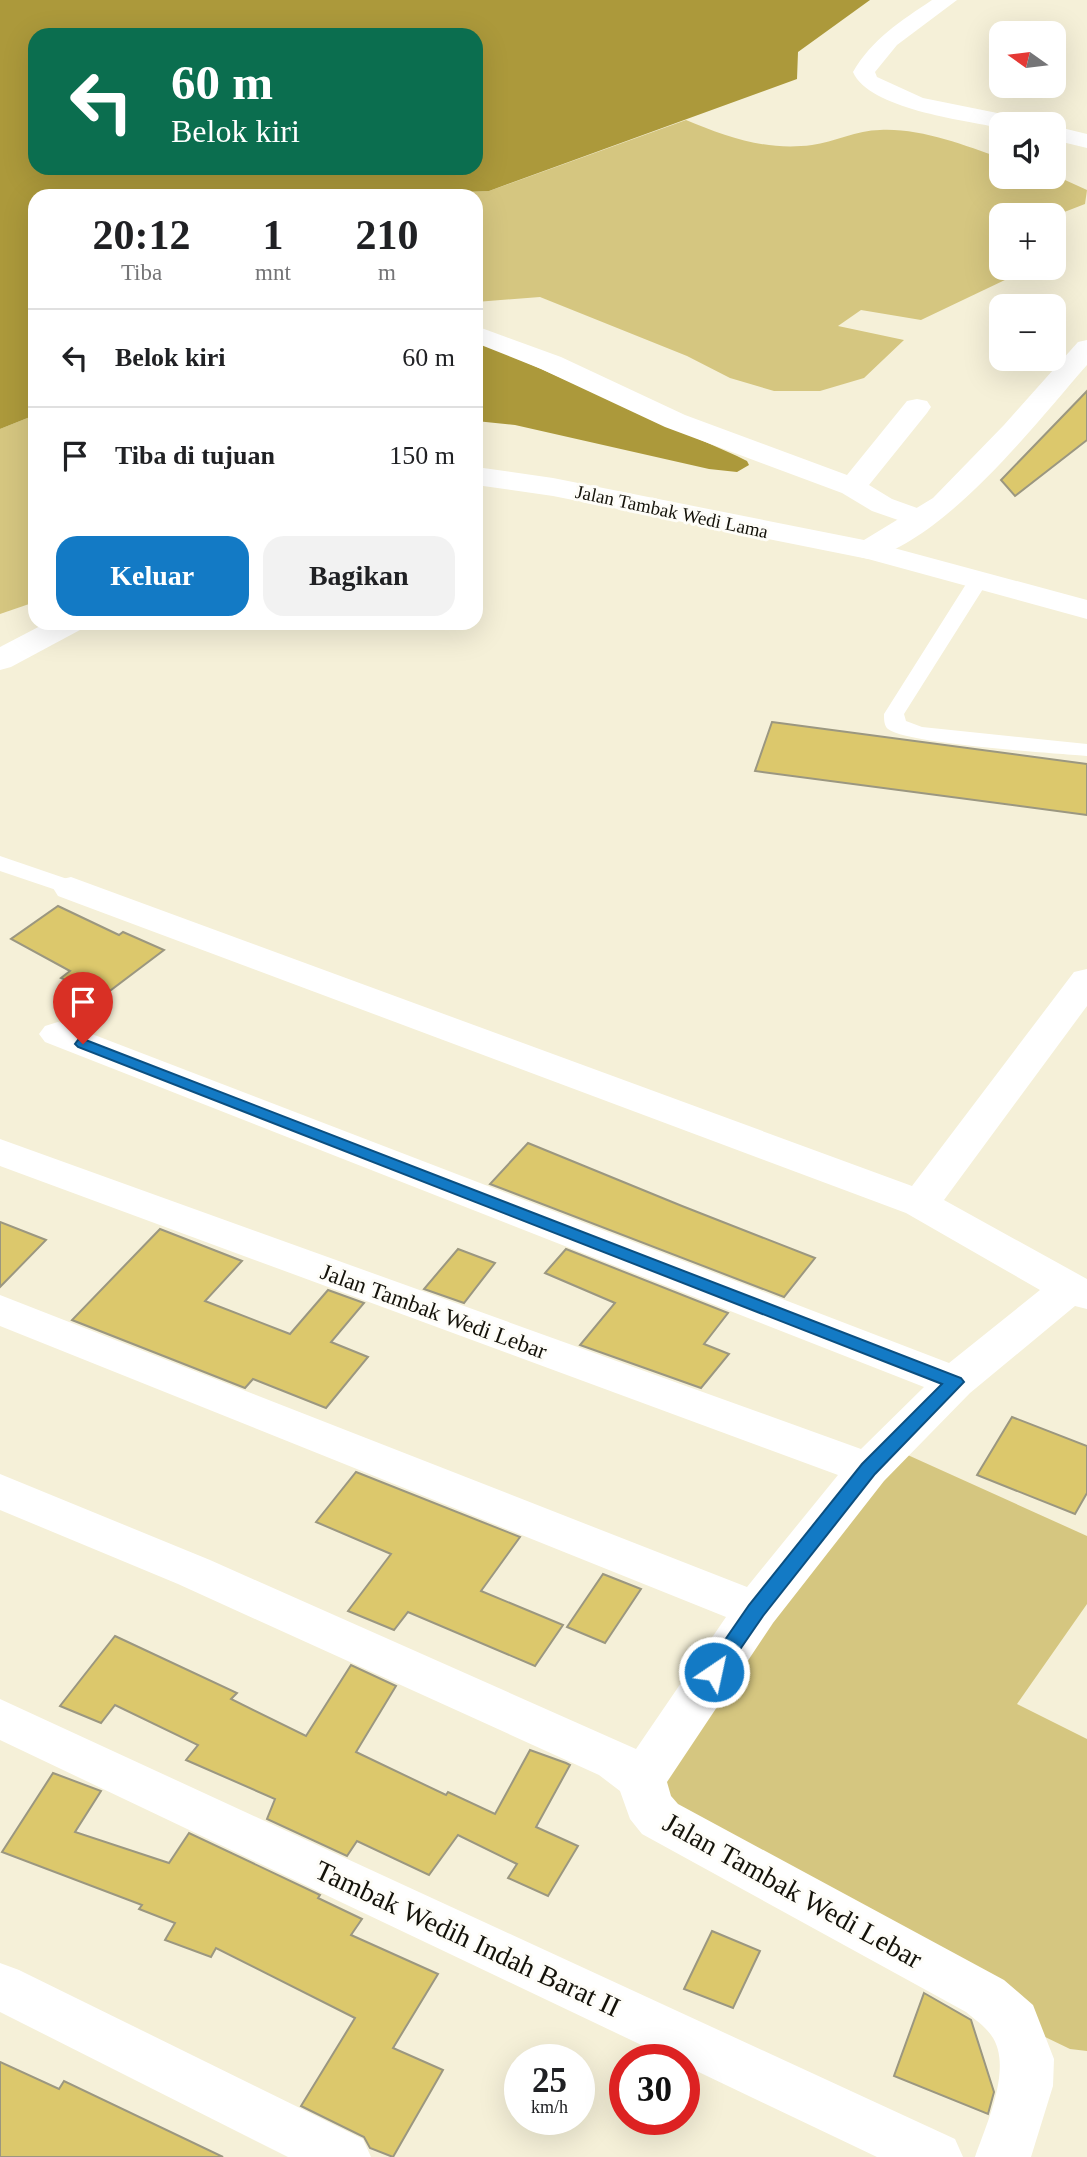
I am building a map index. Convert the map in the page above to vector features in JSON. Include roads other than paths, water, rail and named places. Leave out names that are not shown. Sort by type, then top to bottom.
[{"type":"street","points":[[946,0],[896,36],[869,60],[864,72],[868,81],[916,104],[989,118]]},
{"type":"street","points":[[1066,136],[1087,141]]},
{"type":"street","points":[[483,337],[551,363],[727,442],[852,487],[882,505],[921,519]]},
{"type":"street","points":[[868,550],[943,504],[1014,431],[1087,348]]},
{"type":"street","points":[[852,487],[917,407]]},
{"type":"street","name":"Jalan Tambak Wedi Lama","points":[[483,477],[553,487],[868,550],[1087,610]]},
{"type":"street","points":[[0,660],[56,630]]},
{"type":"street","points":[[71,888],[920,1204],[1079,1292]]},
{"type":"street","points":[[920,1204],[1087,980]]},
{"type":"street","points":[[58,1034],[955,1382]]},
{"type":"street","name":"Jalan Tambak Wedi Lebar","points":[[0,1152],[868,1469]]},
{"type":"street","points":[[0,1491],[207,1578],[603,1756],[642,1780],[756,1610],[868,1469],[955,1382],[1044,1307],[1079,1292]]},
{"type":"street","points":[[0,1310],[756,1610]]},
{"type":"street","name":"Tambak Wedih Indah Barat II","points":[[0,1718],[935,2157]]},
{"type":"street","name":"Jalan Tambak Wedi Lebar","points":[[642,1780],[648,1804],[660,1819],[985,1996],[1014,2022],[1027,2059],[1026,2086],[1003,2157]]},
{"type":"street","points":[[0,1986],[343,2157]]},
{"type":"lane","points":[[966,578],[894,714],[896,725],[919,733],[1087,750]]},
{"type":"lane","points":[[0,863],[71,888]]}]
